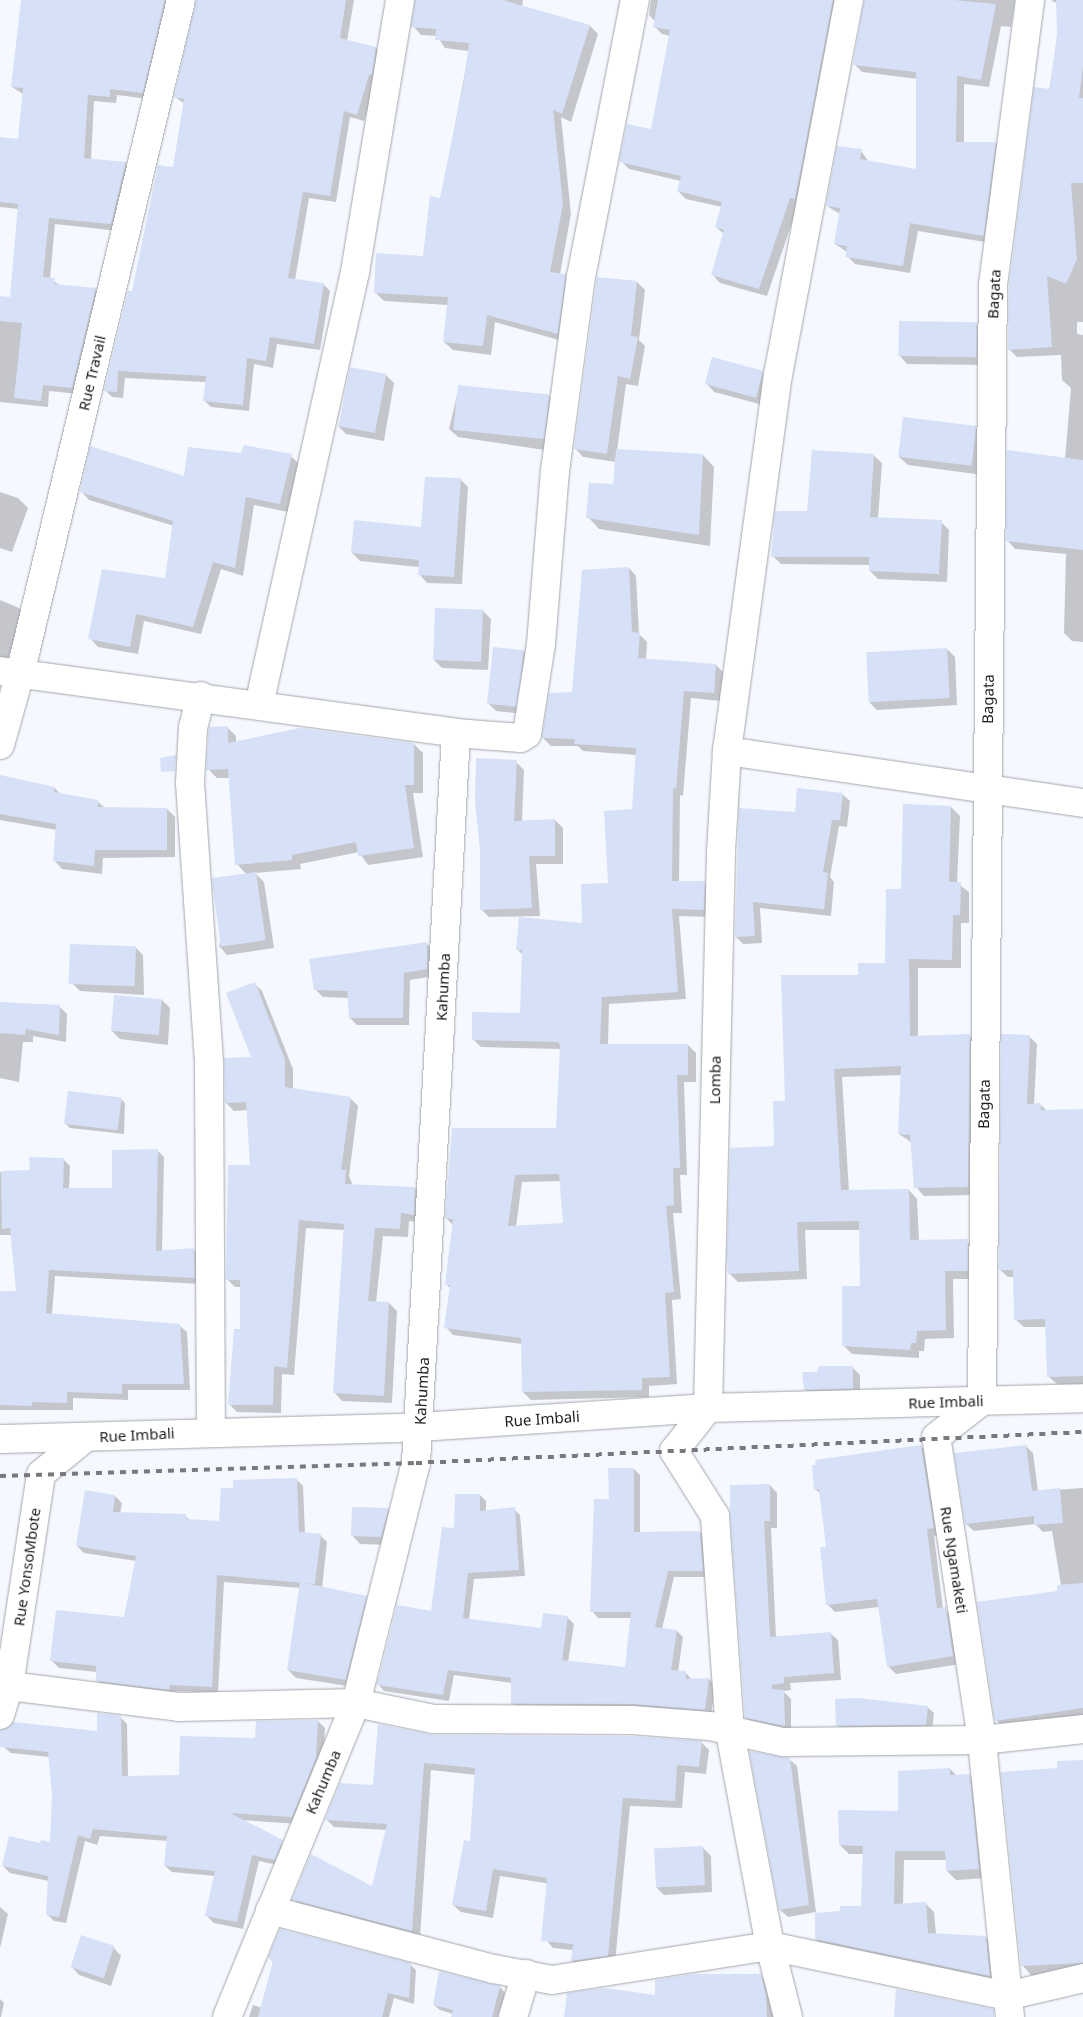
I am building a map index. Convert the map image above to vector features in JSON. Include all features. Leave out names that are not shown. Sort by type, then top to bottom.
[{"type":"street","name":"Rue Travail","points":[[0,745],[10,672],[181,0]]},
{"type":"street","points":[[259,705],[355,272],[400,0]]},
{"type":"street","points":[[10,672],[201,696],[456,733],[521,738],[530,727],[541,644],[555,471],[581,277],[635,0]]},
{"type":"street","name":"Lomba","points":[[708,1408],[721,852],[726,751],[778,375],[849,0]]},
{"type":"street","name":"Bagata","points":[[982,1401],[993,285],[1030,0]]},
{"type":"street","points":[[201,696],[193,727],[190,783],[209,1064],[210,1432]]},
{"type":"street","name":"Kahumba","points":[[227,2017],[356,1703],[416,1463],[420,1427],[456,733]]},
{"type":"street","points":[[726,751],[987,792],[1083,803]]},
{"type":"street","name":"Rue Imbali","points":[[0,1439],[420,1427],[708,1408],[1083,1398]]},
{"type":"street","name":"Rue Ngamaketi","points":[[982,1401],[936,1437],[982,1740]]},
{"type":"street","points":[[708,1408],[674,1451],[715,1516],[730,1732],[770,1946],[788,2017]]},
{"type":"street","name":"Rue YonsoMbote","points":[[0,1715],[9,1686],[41,1474],[85,1438]]},
{"type":"street","points":[[9,1686],[179,1707],[356,1703],[433,1719],[632,1720],[710,1726],[730,1732],[783,1742],[982,1740],[1083,1729]]},
{"type":"street","points":[[982,1740],[1008,2006]]},
{"type":"street","points":[[270,1910],[494,1969],[552,1980],[770,1946],[1008,2006],[1083,1978]]},
{"type":"street","points":[[513,2017],[526,1974]]},
{"type":"building","points":[[21,0],[165,0],[143,93],[110,89],[110,97],[88,95],[84,158],[126,162],[111,224],[49,218],[43,277],[55,278],[54,284],[96,288],[72,388],[43,385],[41,401],[14,398],[22,323],[0,321],[0,296],[10,297],[18,204],[0,202],[0,137],[18,139],[23,88],[11,87]]},
{"type":"building","points":[[196,0],[346,0],[340,38],[376,47],[372,75],[369,75],[357,115],[344,111],[330,196],[303,192],[288,278],[324,283],[314,344],[270,337],[266,361],[247,358],[243,405],[203,401],[206,376],[118,371],[117,392],[104,391],[128,291],[132,291],[158,165],[173,167],[184,99],[174,97]]},
{"type":"building","points":[[415,0],[503,0],[590,25],[562,114],[553,110],[563,204],[550,272],[566,274],[558,334],[487,315],[483,346],[443,342],[448,297],[374,293],[376,253],[423,256],[430,196],[440,198],[463,86],[469,43],[435,40],[436,29],[411,27]]},
{"type":"building","points":[[658,0],[833,0],[795,199],[790,198],[759,289],[711,275],[724,230],[715,227],[722,202],[677,191],[681,176],[619,162],[627,124],[651,129],[670,30],[653,27]]},
{"type":"building","points":[[864,0],[954,0],[996,4],[981,80],[957,76],[956,142],[996,142],[984,236],[910,223],[903,266],[845,257],[847,246],[834,244],[840,208],[826,206],[837,146],[862,149],[860,159],[916,169],[916,72],[853,65]]},
{"type":"building","points":[[1056,0],[1083,0],[1083,66],[1079,98],[1083,98],[1083,183],[1071,183],[1077,259],[1066,284],[1047,276],[1052,347],[1008,350],[1009,286],[1034,87],[1050,89],[1057,34]]},
{"type":"building","points":[[597,277],[637,281],[631,336],[638,337],[630,379],[618,376],[607,454],[574,449]]},
{"type":"building","points":[[899,321],[977,322],[976,357],[898,356]]},
{"type":"building","points":[[712,357],[763,371],[756,398],[705,384]]},
{"type":"building","points":[[350,367],[386,374],[375,433],[339,426]]},
{"type":"building","points":[[458,385],[549,395],[545,439],[453,430]]},
{"type":"building","points":[[903,417],[976,426],[972,466],[898,457]]},
{"type":"building","points":[[244,445],[292,454],[280,504],[246,497],[235,568],[213,562],[193,627],[136,614],[130,647],[88,639],[102,569],[165,578],[173,521],[80,492],[90,446],[184,476],[188,447],[241,453]]},
{"type":"building","points":[[616,449],[703,454],[699,535],[586,518],[589,483],[613,484]]},
{"type":"building","points":[[812,450],[874,454],[870,517],[942,520],[939,574],[869,571],[869,557],[771,557],[775,511],[807,511]]},
{"type":"building","points":[[1007,450],[1083,460],[1083,550],[1006,541]]},
{"type":"building","points":[[425,477],[461,478],[454,577],[418,575],[419,560],[351,553],[354,520],[421,527]]},
{"type":"building","points":[[629,567],[632,632],[640,633],[638,658],[716,664],[714,693],[684,691],[676,789],[673,788],[672,881],[705,881],[704,910],[672,909],[678,992],[602,997],[600,1044],[688,1044],[688,1075],[677,1075],[680,1168],[673,1168],[674,1205],[666,1206],[674,1292],[665,1293],[670,1377],[642,1378],[642,1390],[522,1392],[521,1338],[444,1328],[450,1285],[445,1285],[453,1219],[445,1218],[452,1128],[556,1128],[560,1045],[558,1042],[472,1040],[472,1012],[520,1013],[522,950],[516,950],[519,917],[582,923],[581,884],[608,883],[604,811],[632,809],[636,748],[574,744],[575,739],[542,738],[549,693],[572,692],[582,570]],"holes":[[[559,1174],[563,1223],[508,1226],[515,1175]]]},
{"type":"building","points":[[435,608],[483,610],[481,662],[433,660]]},
{"type":"building","points":[[493,647],[524,650],[518,707],[487,704]]},
{"type":"building","points":[[947,648],[950,698],[869,702],[866,652]]},
{"type":"building","points":[[228,726],[228,743],[300,728],[414,743],[414,785],[405,785],[414,848],[358,856],[356,842],[292,855],[292,860],[235,865],[228,769],[206,770],[209,727]]},
{"type":"building","points":[[176,755],[175,771],[161,772],[160,758]]},
{"type":"building","points":[[476,758],[517,760],[514,821],[555,819],[555,856],[529,856],[532,908],[480,910],[480,851],[475,801]]},
{"type":"building","points":[[0,775],[55,787],[54,792],[98,800],[98,807],[167,808],[167,850],[95,850],[94,866],[53,861],[56,824],[0,814]]},
{"type":"building","points":[[797,788],[843,793],[840,820],[832,820],[823,872],[828,873],[824,909],[753,902],[755,936],[735,937],[739,808],[795,812]]},
{"type":"building","points":[[903,804],[951,806],[949,882],[961,882],[960,915],[953,915],[952,960],[909,959],[910,1036],[970,1034],[968,1187],[914,1188],[910,1135],[898,1134],[901,1066],[834,1069],[841,1190],[909,1189],[910,1240],[968,1239],[968,1271],[945,1271],[946,1330],[917,1331],[916,1343],[911,1343],[910,1350],[842,1346],[842,1286],[860,1286],[859,1221],[797,1222],[799,1271],[728,1274],[727,1254],[730,1148],[774,1146],[773,1101],[785,1101],[781,975],[858,975],[858,963],[885,963],[886,889],[901,889]]},
{"type":"building","points":[[256,872],[266,940],[221,947],[211,878]]},
{"type":"building","points":[[427,942],[427,969],[404,973],[403,1018],[349,1018],[347,991],[314,990],[309,959]]},
{"type":"building","points":[[70,944],[136,946],[135,986],[69,984]]},
{"type":"building","points":[[255,982],[285,1060],[285,1087],[351,1097],[341,1170],[346,1170],[345,1184],[415,1187],[414,1215],[401,1213],[400,1229],[375,1228],[368,1301],[389,1302],[384,1396],[333,1393],[344,1224],[299,1220],[287,1368],[274,1366],[273,1405],[228,1405],[234,1329],[240,1329],[240,1280],[226,1280],[228,1165],[250,1165],[246,1102],[225,1103],[224,1058],[251,1057],[226,993]]},
{"type":"building","points":[[114,995],[162,999],[159,1035],[111,1031]]},
{"type":"building","points":[[0,1002],[60,1005],[59,1035],[26,1029],[25,1035],[0,1033]]},
{"type":"building","points":[[1001,1034],[1030,1035],[1027,1104],[1041,1103],[1041,1110],[1083,1109],[1083,1376],[1047,1377],[1045,1319],[1014,1320],[1013,1270],[999,1270]]},
{"type":"building","points":[[68,1091],[122,1098],[118,1130],[64,1124]]},
{"type":"building","points":[[158,1149],[156,1251],[194,1248],[195,1278],[49,1270],[46,1313],[180,1324],[184,1384],[122,1384],[122,1394],[67,1392],[67,1403],[32,1402],[32,1406],[0,1405],[0,1291],[16,1291],[10,1228],[2,1229],[1,1171],[30,1170],[29,1157],[64,1158],[63,1188],[112,1188],[112,1150]]},
{"type":"building","points":[[819,1366],[853,1366],[853,1389],[804,1390],[802,1372],[817,1372]]},
{"type":"building","points":[[921,1445],[934,1528],[927,1529],[937,1608],[946,1607],[953,1656],[887,1667],[877,1599],[826,1605],[820,1547],[826,1547],[819,1489],[814,1490],[812,1465],[816,1465],[815,1460]]},
{"type":"building","points":[[1026,1445],[1032,1491],[1060,1488],[1063,1523],[1034,1525],[1034,1516],[965,1524],[954,1453]]},
{"type":"building","points":[[608,1468],[634,1468],[634,1532],[700,1531],[703,1571],[668,1571],[655,1627],[677,1630],[671,1670],[686,1671],[686,1679],[709,1678],[705,1710],[632,1704],[511,1704],[511,1678],[448,1670],[443,1695],[377,1685],[397,1605],[431,1611],[442,1527],[454,1528],[455,1494],[480,1494],[480,1511],[515,1507],[519,1570],[468,1573],[463,1618],[541,1628],[543,1613],[568,1616],[562,1660],[625,1667],[631,1612],[590,1612],[594,1499],[609,1499]]},
{"type":"building","points":[[297,1478],[299,1532],[321,1534],[315,1584],[217,1575],[212,1687],[170,1685],[169,1690],[96,1681],[96,1666],[50,1661],[56,1610],[124,1617],[136,1556],[76,1546],[85,1490],[115,1495],[113,1512],[186,1514],[186,1519],[219,1521],[221,1488],[233,1488],[233,1480]]},
{"type":"building","points":[[770,1484],[770,1521],[764,1521],[770,1637],[831,1632],[834,1673],[784,1677],[784,1683],[772,1685],[772,1689],[784,1690],[785,1726],[745,1718],[730,1514],[730,1485]]},
{"type":"building","points":[[352,1507],[389,1508],[381,1537],[351,1536]]},
{"type":"building","points":[[300,1582],[367,1596],[346,1680],[287,1670]]},
{"type":"building","points":[[1083,1583],[1083,1708],[995,1721],[977,1602],[1057,1591],[1057,1585]]},
{"type":"building","points":[[858,1698],[928,1706],[926,1725],[836,1726],[835,1699]]},
{"type":"building","points":[[97,1713],[121,1716],[122,1776],[179,1775],[180,1736],[255,1738],[256,1721],[318,1720],[316,1758],[292,1817],[230,1813],[283,1840],[275,1860],[252,1855],[237,1922],[205,1916],[215,1871],[164,1866],[167,1836],[93,1829],[90,1839],[78,1835],[59,1917],[46,1915],[48,1876],[2,1866],[9,1836],[40,1843],[41,1840],[50,1842],[52,1794],[48,1752],[0,1747],[0,1730],[13,1722],[97,1731]]},
{"type":"building","points":[[378,1724],[433,1735],[631,1736],[702,1741],[699,1767],[677,1765],[675,1801],[623,1798],[608,1956],[571,1961],[573,1944],[541,1941],[547,1878],[493,1869],[486,1911],[452,1905],[464,1840],[470,1841],[475,1768],[424,1763],[412,1931],[292,1900],[311,1854],[372,1886],[387,1824],[325,1820],[340,1783],[373,1785]]},
{"type":"building","points":[[749,1751],[790,1758],[809,1905],[779,1910]]},
{"type":"building","points":[[1083,1760],[1083,1963],[1021,1966],[1001,1772],[1057,1768],[1057,1761]]},
{"type":"building","points":[[950,1768],[950,1775],[970,1774],[979,1869],[946,1871],[945,1851],[895,1851],[894,1904],[926,1902],[928,1933],[986,1936],[990,1976],[815,1939],[815,1913],[840,1911],[840,1906],[861,1906],[863,1846],[839,1845],[838,1810],[898,1811],[898,1771]]},
{"type":"building","points":[[703,1846],[705,1885],[656,1888],[654,1849]]},
{"type":"building","points":[[280,1929],[411,1963],[409,1998],[388,1993],[382,2017],[258,2017],[273,1961],[268,1958]]},
{"type":"building","points":[[81,1935],[114,1946],[104,1978],[70,1967]]},
{"type":"building","points":[[439,1971],[500,1986],[492,2017],[451,2017],[453,2010],[433,2005]]},
{"type":"building","points":[[693,1974],[761,1974],[766,1995],[767,2017],[564,2017],[567,1993],[605,1988],[655,1995],[655,1980]]},
{"type":"building","points":[[896,1989],[994,2009],[994,2017],[894,2017]]},
{"type":"railway","points":[[0,1476],[416,1463],[1083,1432]]}]
